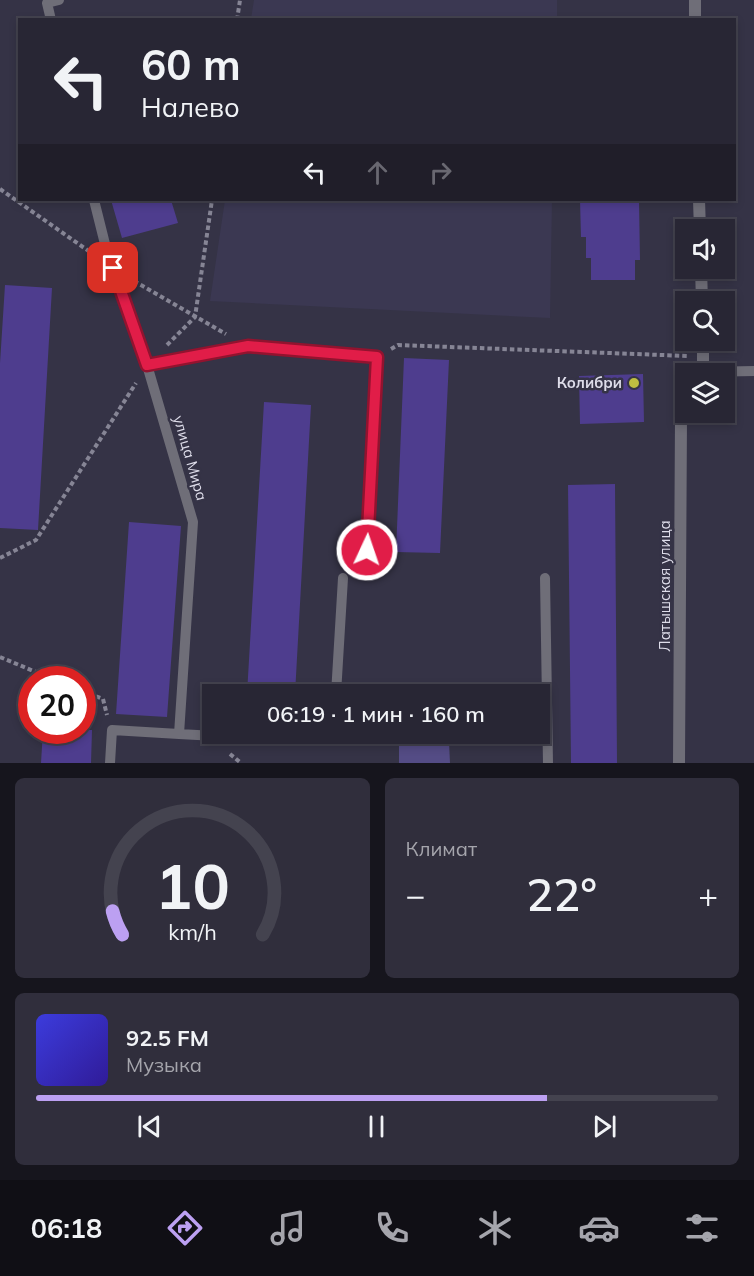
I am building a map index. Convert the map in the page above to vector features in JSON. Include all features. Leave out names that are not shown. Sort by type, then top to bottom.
[{"type":"street","points":[[695,0],[695,18]]},
{"type":"street","points":[[699,201],[700,219]]},
{"type":"street","points":[[703,351],[703,363]]},
{"type":"street","name":"Латышская улица","points":[[679,763],[681,423]]},
{"type":"lane","points":[[51,18],[47,3],[59,0]]},
{"type":"lane","name":"улица Мира","points":[[94,201],[105,244],[147,365],[193,522],[179,734]]},
{"type":"lane","points":[[147,365],[248,346],[377,357],[367,550]]},
{"type":"lane","points":[[735,372],[754,371]]},
{"type":"lane","points":[[337,684],[342,578]]},
{"type":"lane","points":[[545,578],[548,763]]},
{"type":"lane","points":[[110,763],[111,730],[202,735]]},
{"type":"path","points":[[237,18],[240,0]]},
{"type":"path","points":[[0,558],[36,540],[147,365],[195,317],[212,201]]},
{"type":"path","points":[[377,357],[398,345],[703,357]]},
{"type":"path","points":[[0,657],[22,666]]},
{"type":"path","points":[[96,696],[103,699],[111,730]]},
{"type":"shaded area","points":[[254,0],[557,0],[557,18],[251,18]]},
{"type":"shaded area","points":[[225,201],[552,201],[550,318],[210,301]]},
{"type":"shaded area","points":[[399,744],[449,744],[450,763],[399,763]]},
{"type":"building","points":[[111,201],[171,201],[178,223],[122,238]]},
{"type":"building","points":[[580,201],[639,201],[640,260],[635,260],[635,280],[591,280],[591,258],[586,258],[586,237],[581,237]]},
{"type":"building","points":[[5,285],[52,288],[38,530],[0,528],[0,363]]},
{"type":"building","points":[[404,358],[449,360],[440,553],[396,552]]},
{"type":"building","points":[[643,374],[644,422],[580,424],[579,376]]},
{"type":"building","points":[[264,402],[311,405],[296,684],[248,684]]},
{"type":"building","points":[[615,484],[617,763],[571,763],[568,485]]},
{"type":"building","points":[[129,522],[181,526],[167,717],[116,714]]},
{"type":"building","points":[[42,744],[92,744],[91,763],[41,763]]},
{"type":"place","name":"Колибри","points":[[634,383]]},
{"type":"route","points":[[113,268],[147,365],[248,346],[377,357],[367,550]]}]
